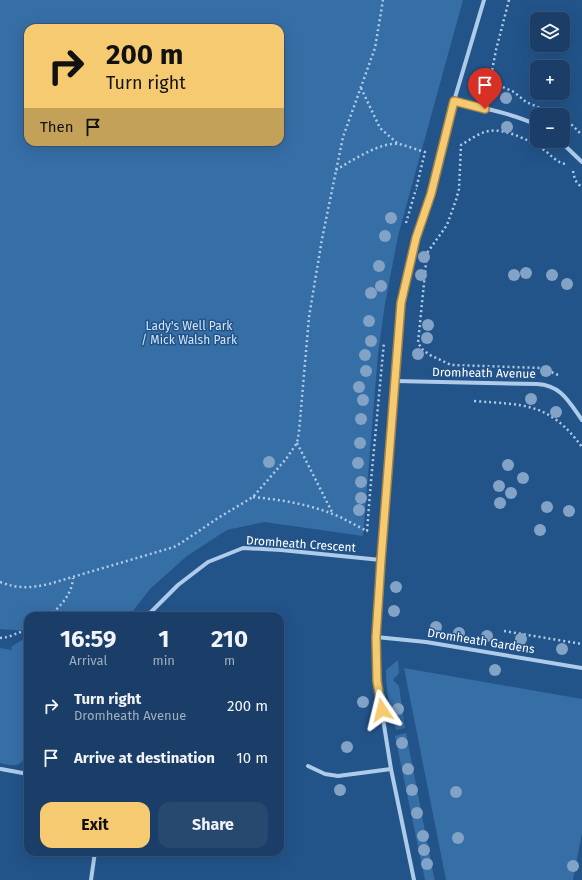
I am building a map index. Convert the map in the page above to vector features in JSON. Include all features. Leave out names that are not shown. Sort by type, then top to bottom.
[{"type":"street","points":[[414,880],[392,769],[377,681],[376,637],[401,300],[416,238],[431,194],[454,101],[484,0]]},
{"type":"street","points":[[454,101],[501,112],[530,122]]},
{"type":"street","points":[[567,148],[582,162]]},
{"type":"street","name":"Dromheath Avenue","points":[[395,381],[536,384],[550,386],[557,389],[565,397],[582,420]]},
{"type":"street","name":"Dromheath Crescent","points":[[151,612],[178,585],[208,562],[243,548],[281,550],[381,560]]},
{"type":"street","name":"Dromheath Gardens","points":[[376,637],[426,642],[582,668]]},
{"type":"street","points":[[308,766],[325,774],[338,776],[392,769]]},
{"type":"street","points":[[1,769],[24,773]]},
{"type":"street","points":[[91,880],[94,856]]},
{"type":"path","points":[[0,582],[12,586],[34,587],[73,578],[174,547],[253,497],[286,459],[297,443],[308,317],[322,239],[343,137],[375,48],[383,0]]},
{"type":"path","points":[[509,0],[491,76],[498,85],[514,92],[526,102],[540,108]]},
{"type":"path","points":[[361,87],[380,128],[397,144]]},
{"type":"path","points":[[570,123],[582,135]]},
{"type":"path","points":[[562,377],[542,368],[451,365],[430,355],[423,350],[418,343],[427,253],[447,225],[456,200],[459,189],[461,146],[480,134],[490,131],[500,132],[523,138],[545,151],[556,160],[568,164]]},
{"type":"path","points":[[336,170],[350,161],[377,148],[397,144],[425,152],[416,189],[431,194]]},
{"type":"path","points":[[570,168],[573,171],[575,180],[582,188]]},
{"type":"path","points":[[474,401],[520,405],[541,410],[556,418],[573,435],[582,447]]},
{"type":"path","points":[[297,443],[334,515]]},
{"type":"path","points":[[253,497],[307,505],[334,515],[367,531],[371,480],[388,482]]},
{"type":"path","points":[[53,612],[67,597],[72,586],[73,578]]},
{"type":"path","points":[[0,638],[8,637],[24,631]]},
{"type":"path","points":[[504,631],[582,644]]},
{"type":"green space","name":"Lady's Well Park / Mick Walsh Park","points":[[0,0],[463,0],[398,236],[385,304],[378,354],[363,536],[264,522],[227,530],[187,556],[150,589],[132,612],[24,612],[24,631],[0,629]]},
{"type":"green space","points":[[24,639],[24,758],[21,763],[15,765],[0,763],[0,648],[12,650],[11,647]]},
{"type":"green space","points":[[398,660],[399,673],[393,680],[399,686],[405,728],[396,730],[389,701],[386,670]]},
{"type":"green space","points":[[404,668],[582,699],[582,833],[573,880],[446,880]]},
{"type":"green space","points":[[406,733],[435,880],[425,880],[395,736]]},
{"type":"route","points":[[382,710],[377,681],[376,637],[401,303],[416,238],[431,194],[454,101],[485,109]]}]
